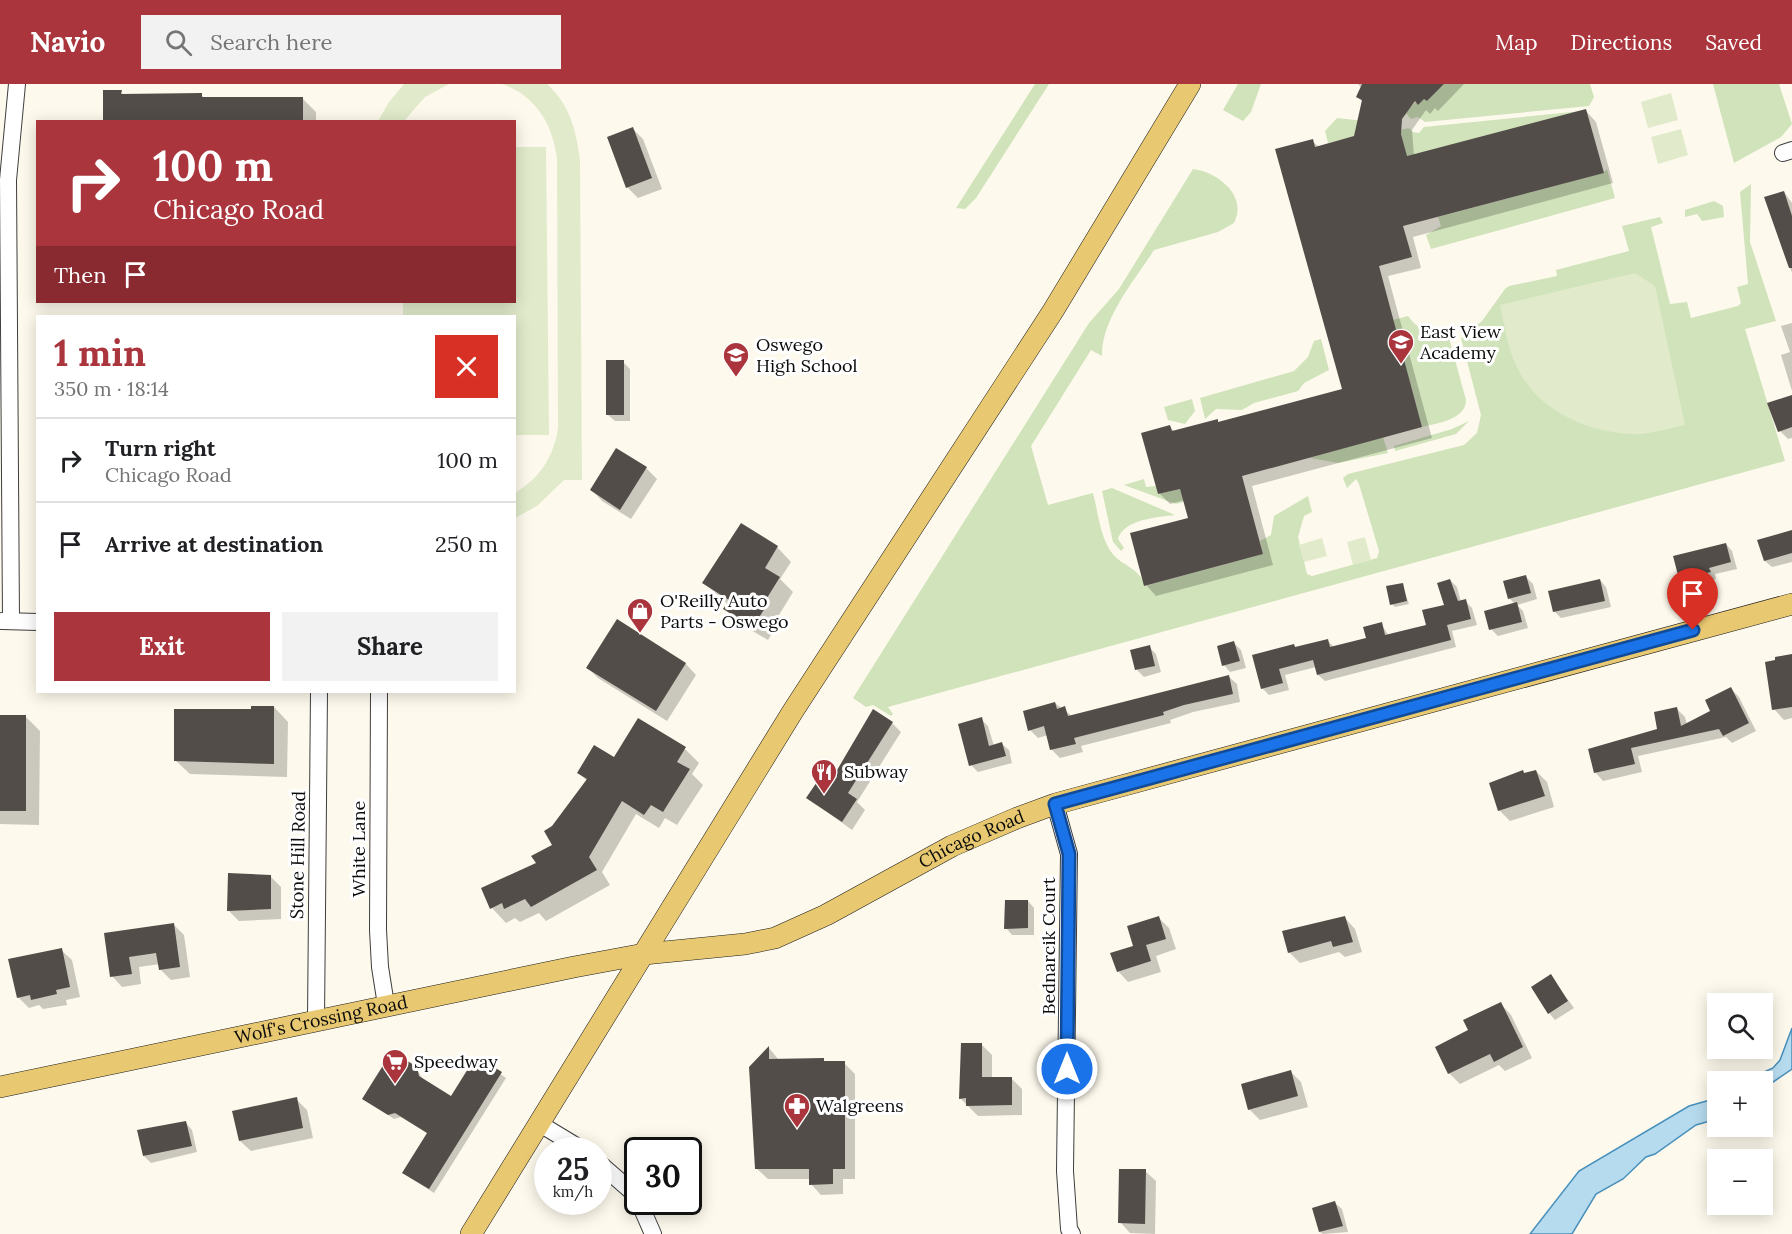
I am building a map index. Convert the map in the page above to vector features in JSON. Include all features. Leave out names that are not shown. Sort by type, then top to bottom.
[{"type":"main road","points":[[471,1234],[807,689],[1053,311],[1190,84]]},
{"type":"main road","name":"Chicago Road","points":[[644,954],[745,944],[776,938],[826,915],[952,846],[1055,804],[1792,604]]},
{"type":"main road","name":"Wolf's Crossing Road","points":[[0,1087],[386,1005],[644,954]]},
{"type":"street","points":[[17,84],[12,114],[8,191],[6,621],[36,622]]},
{"type":"street","name":"Stone Hill Road","points":[[316,1020],[320,693]]},
{"type":"street","name":"White Lane","points":[[379,693],[378,930],[380,966],[386,1005]]},
{"type":"street","name":"Bednarcik Court","points":[[1055,804],[1069,854],[1065,1171],[1069,1229],[1072,1234]]},
{"type":"street","points":[[540,1124],[561,1137]]},
{"type":"street","points":[[612,1174],[624,1185]]},
{"type":"street","points":[[645,1215],[653,1234]]},
{"type":"green space","points":[[404,84],[449,84],[425,97],[405,120],[379,120],[389,102]]},
{"type":"green space","points":[[502,84],[547,84],[555,92],[571,119],[580,160],[582,480],[564,480],[537,506],[516,517],[516,492],[539,473],[553,448],[558,428],[557,159],[552,135],[541,113],[514,89]]},
{"type":"green space","points":[[1035,84],[1049,84],[976,198],[965,209],[956,208]]},
{"type":"green space","points":[[1238,84],[1261,84],[1251,112],[1243,121],[1223,110]]},
{"type":"green space","points":[[1444,84],[1590,84],[1594,97],[1589,106],[1425,122],[1418,117],[1411,119],[1405,112],[1416,102],[1418,105],[1424,99],[1427,101]]},
{"type":"green space","points":[[1713,84],[1779,84],[1792,124],[1781,137],[1734,163]]},
{"type":"green space","points":[[1671,93],[1678,120],[1648,128],[1641,102]]},
{"type":"green space","points":[[1582,111],[1407,156],[1400,130],[1409,128],[1419,133],[1424,127]]},
{"type":"green space","points":[[1337,118],[1364,121],[1368,133],[1328,143],[1325,131]]},
{"type":"green space","points":[[1681,129],[1688,155],[1658,164],[1651,137]]},
{"type":"green space","points":[[516,147],[546,147],[549,435],[516,435],[516,315],[403,315],[403,303],[516,303]]},
{"type":"green space","points":[[1193,169],[1212,175],[1228,187],[1237,204],[1234,223],[1218,232],[1154,250],[1113,314],[1103,342],[1102,356],[1091,350],[1031,446],[1048,505],[1093,493],[1108,547],[1116,558],[1139,575],[1145,586],[1263,554],[1260,541],[1271,535],[1274,516],[1308,496],[1312,512],[1304,516],[1298,537],[1307,574],[1312,576],[1377,558],[1379,551],[1359,484],[1356,479],[1347,488],[1343,478],[1348,474],[1464,445],[1477,433],[1481,415],[1461,338],[1482,321],[1505,289],[1509,286],[1557,276],[1556,270],[1629,251],[1622,226],[1660,217],[1663,223],[1651,227],[1670,304],[1687,302],[1691,318],[1738,306],[1741,303],[1737,287],[1748,284],[1740,192],[1751,184],[1750,242],[1776,321],[1745,329],[1785,461],[888,707],[893,714],[891,716],[873,705],[866,707],[853,698],[1089,323],[1119,289]]},
{"type":"green space","points":[[1607,169],[1615,198],[1431,249],[1426,235],[1441,226],[1438,217],[1603,173]]},
{"type":"green space","points":[[1714,201],[1723,206],[1724,217],[1702,221],[1697,214],[1685,217],[1685,210]]},
{"type":"green space","points":[[1635,273],[1655,286],[1685,425],[1640,434],[1603,430],[1586,425],[1568,418],[1538,397],[1526,383],[1514,360],[1500,305]]},
{"type":"green space","points":[[1408,316],[1426,332],[1449,338],[1466,400],[1461,412],[1450,420],[1422,427],[1393,320]]},
{"type":"green space","points":[[1321,339],[1329,370],[1304,383],[1298,391],[1254,403],[1242,410],[1216,409],[1205,419],[1200,398],[1294,371],[1308,357],[1314,341]]},
{"type":"green space","points":[[1192,399],[1195,411],[1185,424],[1168,420],[1164,407]]},
{"type":"green space","points":[[1469,421],[1456,434],[1395,451],[1394,446],[1452,429]]},
{"type":"green space","points":[[1383,437],[1388,453],[1338,463],[1310,458],[1326,451]]},
{"type":"green space","points":[[1144,479],[1146,487],[1156,486],[1158,494],[1180,489],[1184,502],[1176,504],[1124,485]]},
{"type":"green space","points":[[1112,488],[1175,515],[1142,520],[1127,527],[1118,539],[1124,548],[1121,551],[1113,542],[1102,491]]},
{"type":"green space","points":[[1365,537],[1371,560],[1353,565],[1347,542]]},
{"type":"green space","points":[[1322,538],[1327,556],[1304,562],[1299,545]]},
{"type":"water","points":[[1792,1028],[1792,1069],[1773,1082],[1773,1071],[1766,1071],[1773,1068],[1780,1060]]},
{"type":"water","points":[[1707,1101],[1707,1122],[1696,1125],[1655,1154],[1646,1157],[1623,1179],[1596,1194],[1572,1234],[1530,1234],[1579,1171],[1689,1106]]},
{"type":"building","points":[[1362,84],[1444,84],[1427,101],[1424,99],[1418,105],[1415,101],[1402,119],[1401,134],[1407,156],[1586,109],[1604,173],[1403,226],[1412,257],[1379,266],[1422,427],[1242,476],[1263,554],[1144,586],[1130,533],[1188,518],[1180,489],[1158,494],[1141,433],[1170,425],[1172,431],[1218,419],[1218,422],[1342,389],[1275,149],[1313,139],[1315,147],[1354,136],[1362,100],[1356,97]]},
{"type":"building","points":[[103,90],[122,90],[121,94],[202,93],[202,97],[303,97],[303,120],[103,120]]},
{"type":"building","points":[[633,127],[652,178],[626,188],[607,137]]},
{"type":"building","points":[[1784,191],[1792,216],[1792,268],[1789,268],[1764,197]]},
{"type":"building","points":[[606,360],[624,360],[624,415],[606,415]]},
{"type":"building","points":[[1792,395],[1792,427],[1778,432],[1767,403]]},
{"type":"building","points":[[616,448],[647,467],[620,510],[590,490]]},
{"type":"building","points":[[741,523],[778,546],[765,568],[780,577],[762,606],[765,608],[753,627],[723,609],[729,600],[702,583]]},
{"type":"building","points":[[1792,530],[1792,553],[1764,561],[1757,540]]},
{"type":"building","points":[[1726,543],[1731,562],[1709,568],[1711,572],[1679,579],[1673,556]]},
{"type":"building","points":[[1526,575],[1531,593],[1508,599],[1503,581]]},
{"type":"building","points":[[1450,579],[1458,601],[1466,599],[1471,619],[1447,625],[1451,640],[1317,675],[1313,660],[1279,669],[1283,683],[1261,689],[1252,655],[1294,644],[1295,647],[1328,639],[1330,647],[1366,638],[1363,627],[1382,622],[1385,635],[1426,625],[1422,610],[1444,605],[1437,583]]},
{"type":"building","points":[[1600,579],[1605,601],[1553,612],[1548,591]]},
{"type":"building","points":[[1403,583],[1407,601],[1390,605],[1386,586]]},
{"type":"building","points":[[1517,602],[1522,622],[1489,630],[1484,611]]},
{"type":"building","points":[[617,619],[686,663],[656,711],[586,668]]},
{"type":"building","points":[[1234,641],[1240,661],[1222,666],[1217,646]]},
{"type":"building","points":[[1150,645],[1155,666],[1135,670],[1130,650]]},
{"type":"building","points":[[1792,654],[1792,707],[1772,710],[1765,662],[1775,660],[1775,657]]},
{"type":"building","points":[[1229,675],[1233,694],[1184,705],[1163,712],[1164,715],[1074,738],[1076,744],[1050,750],[1044,726],[1028,731],[1023,711],[1055,702],[1057,709],[1065,706],[1068,716]]},
{"type":"building","points":[[1731,687],[1749,723],[1723,736],[1719,729],[1631,748],[1635,764],[1594,773],[1588,749],[1657,729],[1654,712],[1677,707],[1681,726],[1710,711],[1705,700]]},
{"type":"building","points":[[251,706],[274,706],[274,764],[174,761],[174,709],[251,709]]},
{"type":"building","points":[[873,709],[893,722],[848,793],[857,799],[842,822],[806,798],[821,776],[830,782]]},
{"type":"building","points":[[0,715],[26,715],[26,811],[0,811]]},
{"type":"building","points":[[982,717],[989,746],[1002,742],[1006,756],[969,766],[958,724]]},
{"type":"building","points":[[638,718],[686,747],[677,762],[690,769],[663,812],[651,805],[644,815],[622,801],[589,857],[597,870],[531,907],[525,899],[504,909],[502,903],[490,909],[481,888],[536,863],[531,856],[552,845],[544,831],[552,826],[587,779],[577,773],[594,745],[614,757]]},
{"type":"building","points":[[1523,770],[1524,773],[1536,770],[1545,796],[1498,811],[1489,783]]},
{"type":"building","points":[[228,873],[271,875],[271,909],[227,911]]},
{"type":"building","points":[[1005,900],[1028,900],[1028,928],[1004,929]]},
{"type":"building","points":[[1159,916],[1166,939],[1146,945],[1151,961],[1117,972],[1110,953],[1133,946],[1127,926]]},
{"type":"building","points":[[1345,916],[1353,942],[1333,947],[1331,941],[1288,953],[1282,931]]},
{"type":"building","points":[[174,923],[180,967],[159,970],[156,953],[129,957],[132,974],[110,977],[104,933]]},
{"type":"building","points":[[62,948],[70,987],[56,990],[57,994],[31,1000],[30,995],[17,998],[8,959]]},
{"type":"building","points":[[1551,974],[1568,1001],[1548,1014],[1531,987]]},
{"type":"building","points":[[1501,1002],[1523,1047],[1494,1062],[1490,1054],[1448,1074],[1435,1047],[1468,1030],[1463,1020]]},
{"type":"building","points":[[961,1043],[982,1043],[982,1077],[1012,1077],[1012,1105],[966,1106],[966,1098],[959,1099]]},
{"type":"building","points":[[769,1046],[769,1059],[824,1058],[824,1061],[845,1061],[845,1169],[833,1169],[833,1184],[809,1185],[809,1169],[755,1169],[749,1067]]},
{"type":"building","points":[[392,1051],[417,1067],[419,1076],[451,1096],[476,1056],[502,1072],[429,1189],[402,1173],[427,1133],[395,1113],[388,1115],[362,1099]]},
{"type":"building","points":[[1291,1070],[1298,1096],[1248,1110],[1241,1084]]},
{"type":"building","points":[[297,1097],[303,1128],[239,1141],[232,1111]]},
{"type":"building","points":[[186,1121],[192,1146],[143,1156],[137,1130]]},
{"type":"building","points":[[1119,1169],[1146,1169],[1145,1224],[1118,1223]]},
{"type":"building","points":[[1335,1201],[1343,1226],[1319,1232],[1312,1208]]},
{"type":"place","name":"East View Academy","points":[[1401,365]]},
{"type":"place","name":"Oswego High School","points":[[736,378]]},
{"type":"place","name":"O'Reilly Auto Parts - Oswego","points":[[640,634]]},
{"type":"place","name":"Subway","points":[[824,795]]},
{"type":"place","name":"Speedway","points":[[395,1085]]},
{"type":"place","name":"Walgreens","points":[[797,1129]]},
{"type":"route","points":[[1067,1069],[1069,854],[1055,804],[1114,786],[1693,630]]}]
